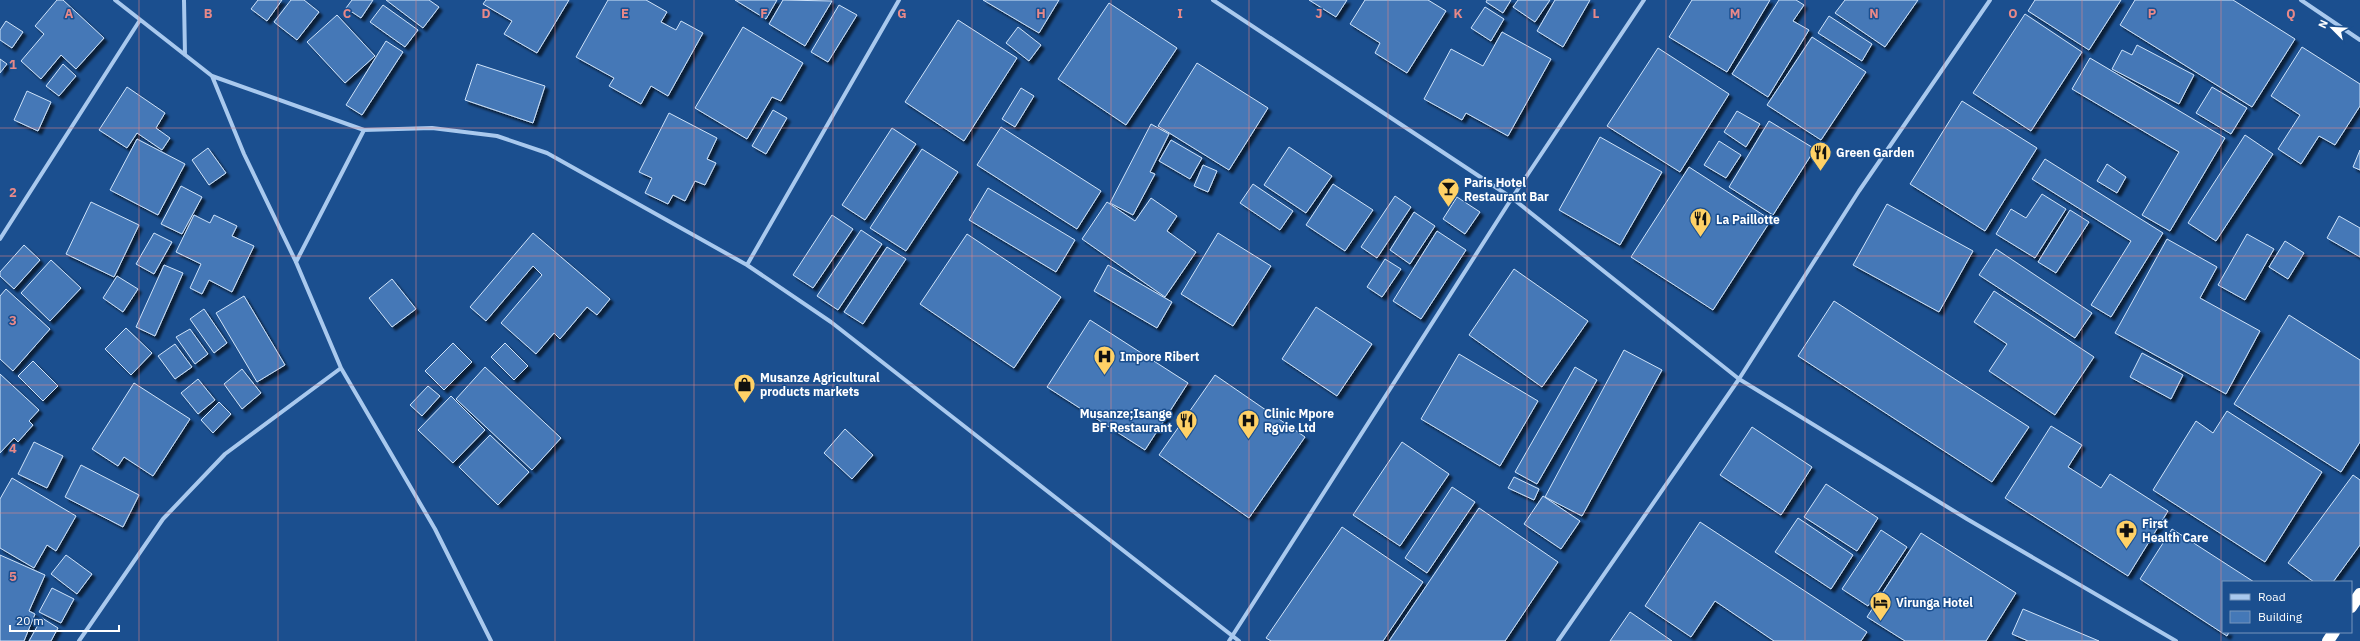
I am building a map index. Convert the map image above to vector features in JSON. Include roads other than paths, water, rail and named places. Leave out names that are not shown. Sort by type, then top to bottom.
[{"type":"highway","points":[[2352,606],[2360,594]]},
{"type":"street","points":[[115,0],[212,76],[364,130],[432,128],[497,136],[547,152],[747,265],[831,322],[1239,641]]},
{"type":"street","points":[[184,0],[185,56]]},
{"type":"street","points":[[747,265],[898,0]]},
{"type":"street","points":[[1213,0],[1512,198],[1739,379],[1967,519],[2176,641]]},
{"type":"street","points":[[1229,641],[1512,198],[1644,0]]},
{"type":"street","points":[[1558,641],[1739,379],[1859,191],[1990,0]]},
{"type":"street","points":[[2301,0],[2360,40]]},
{"type":"street","points":[[0,239],[140,20]]},
{"type":"street","points":[[212,76],[244,154],[296,262],[341,368],[434,529],[491,641]]},
{"type":"street","points":[[296,262],[364,130]]},
{"type":"street","points":[[79,641],[163,519],[226,454],[341,368]]},
{"type":"place","name":"Green Garden","points":[[1821,172]]},
{"type":"place","name":"Paris Hotel Restaurant Bar","points":[[1448,208]]},
{"type":"place","name":"La Paillotte","points":[[1701,238]]},
{"type":"place","name":"Impore Ribert","points":[[1104,376]]},
{"type":"place","name":"Musanze Agricultural products markets","points":[[744,404]]},
{"type":"place","name":"Musanze;Isange BF Restaurant","points":[[1187,440]]},
{"type":"place","name":"Clinic Mpore Rgvie Ltd","points":[[1248,440]]},
{"type":"place","name":"First Health Care","points":[[2127,550]]},
{"type":"place","name":"Virunga Hotel","points":[[1881,622]]}]
